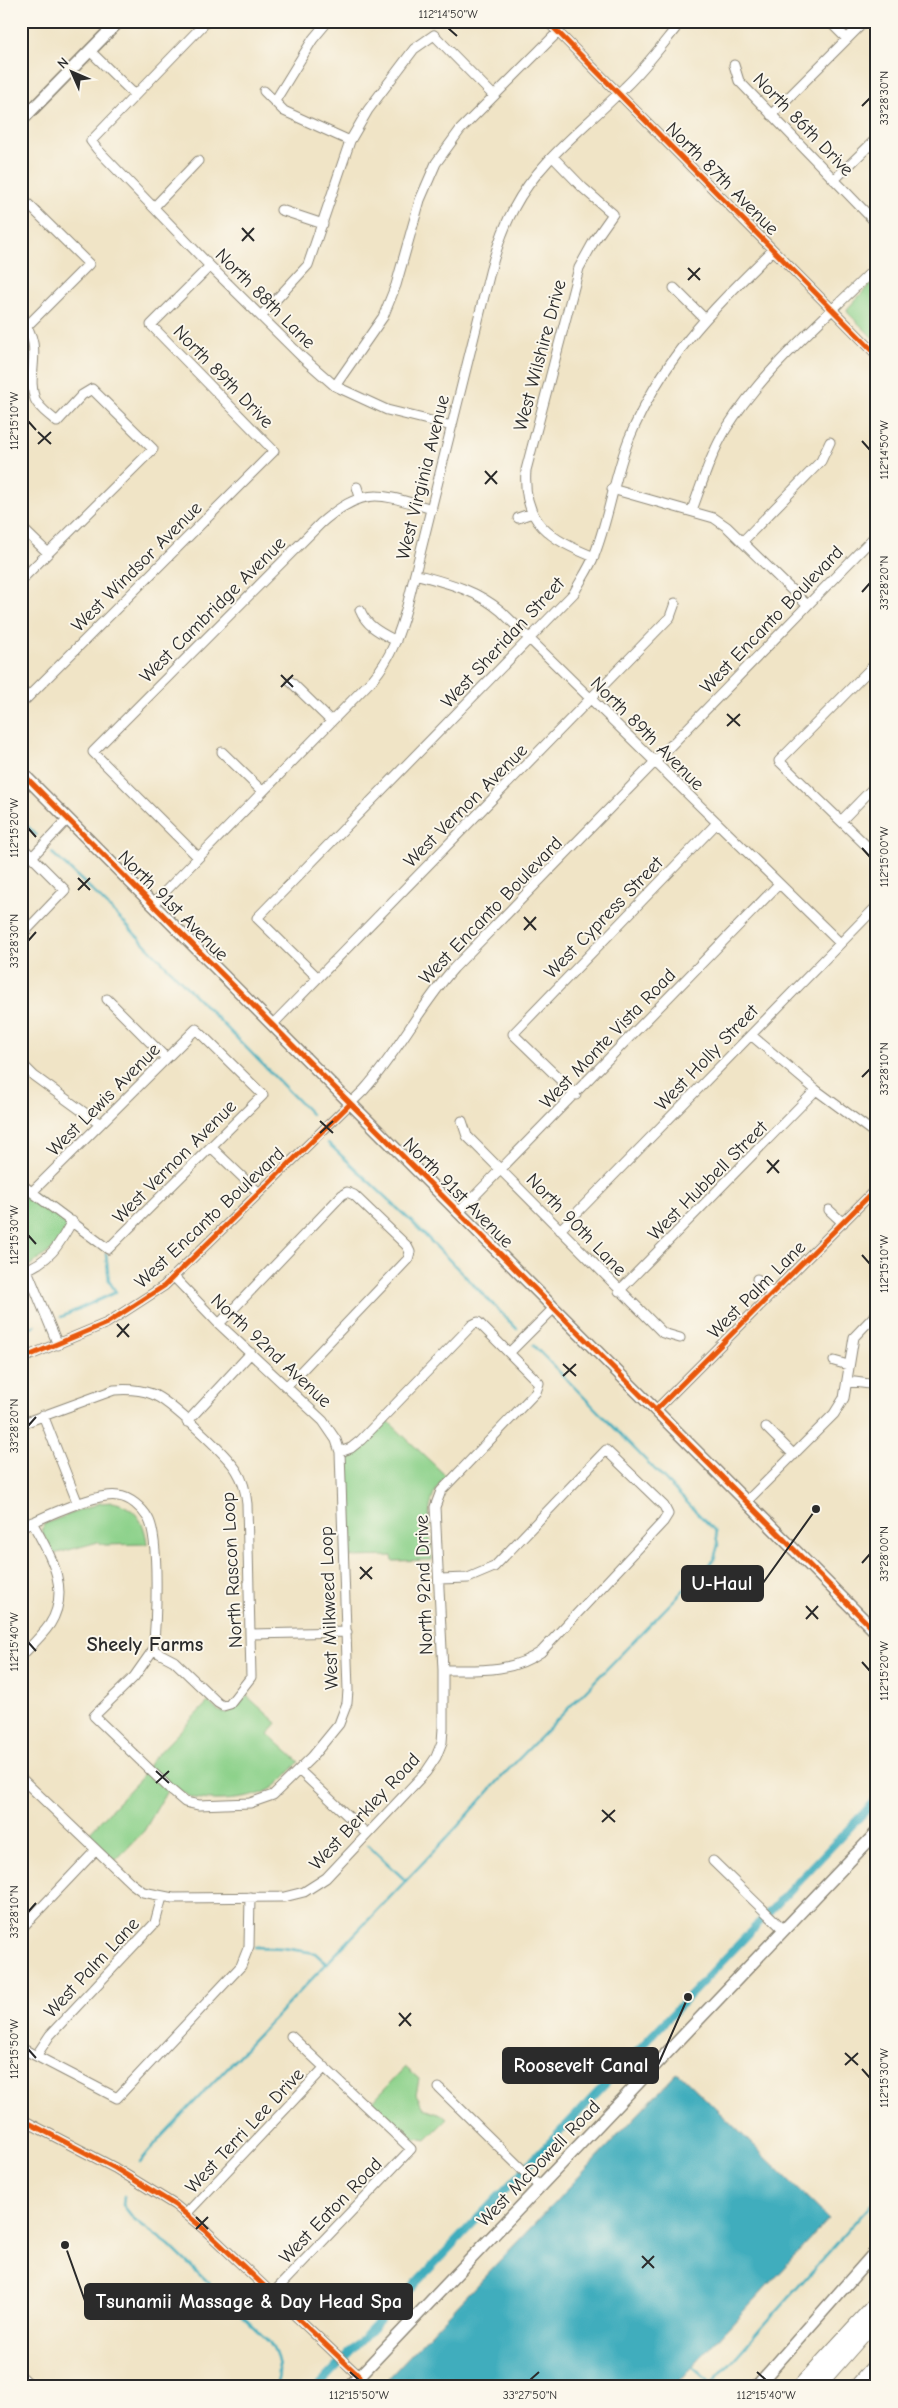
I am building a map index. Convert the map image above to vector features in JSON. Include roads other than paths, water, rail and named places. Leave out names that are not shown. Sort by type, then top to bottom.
[{"type":"highway","points":[[799,2387],[877,2302]]},
{"type":"highway","points":[[817,2387],[877,2319]]},
{"type":"highway","points":[[856,2387],[877,2363]]},
{"type":"main road","points":[[21,121],[119,21]]},
{"type":"main road","name":"North 91st Avenue","points":[[21,772],[877,1633]]},
{"type":"main road","name":"West McDowell Road","points":[[349,2387],[877,1832]]},
{"type":"main road","points":[[756,2387],[877,2250]]},
{"type":"street","points":[[21,25],[25,21]]},
{"type":"street","points":[[90,51],[135,94],[207,21]]},
{"type":"street","points":[[275,101],[313,39],[328,21]]},
{"type":"street","name":"North 87th Avenue","points":[[547,21],[877,355]]},
{"type":"street","name":"West Virginia Avenue","points":[[152,904],[378,672],[396,641],[415,574],[499,240],[518,200],[538,172],[642,70],[675,28],[668,21]]},
{"type":"street","points":[[829,21],[847,39]]},
{"type":"street","points":[[771,115],[865,21]]},
{"type":"street","points":[[335,386],[383,317],[396,285],[420,200],[436,163],[460,130],[558,32]]},
{"type":"street","points":[[261,316],[308,265],[350,141],[388,81],[414,49],[434,35],[494,96]]},
{"type":"street","name":"North 86th Drive","points":[[734,65],[739,81],[877,224]]},
{"type":"street","points":[[264,91],[284,112],[350,141]]},
{"type":"street","name":"North 88th Lane","points":[[135,94],[91,141],[97,150],[210,266],[302,357],[335,386],[387,410],[452,426]]},
{"type":"street","points":[[834,180],[877,138]]},
{"type":"street","name":"West Wilshire Drive","points":[[532,513],[525,484],[526,470],[579,268],[594,241],[613,214],[583,188],[553,157]]},
{"type":"street","points":[[154,207],[198,161]]},
{"type":"street","points":[[21,580],[153,449],[92,389],[82,395],[57,422],[40,407],[35,398],[35,356],[32,338],[24,323],[89,264],[25,207]]},
{"type":"street","points":[[282,210],[323,224]]},
{"type":"street","name":"West Sheridan Street","points":[[318,978],[257,918],[574,593],[594,557],[612,489],[629,440],[650,393],[676,353],[704,318],[773,250]]},
{"type":"street","name":"North 89th Drive","points":[[210,266],[151,325],[274,450]]},
{"type":"street","points":[[692,510],[708,468],[726,430],[752,393],[779,363],[877,266]]},
{"type":"street","points":[[674,288],[704,318]]},
{"type":"street","points":[[742,542],[821,461],[830,442]]},
{"type":"street","name":"West Windsor Avenue","points":[[21,704],[274,450]]},
{"type":"street","points":[[357,487],[360,497],[384,496],[432,509]]},
{"type":"street","points":[[612,489],[692,510],[714,518],[742,542],[807,605]]},
{"type":"street","name":"West Cambridge Avenue","points":[[198,857],[94,752],[320,523],[348,502],[360,497]]},
{"type":"street","points":[[518,518],[532,513],[544,531],[558,541],[594,557]]},
{"type":"street","points":[[21,527],[48,553]]},
{"type":"street","name":"West Encanto Boulevard","points":[[21,1359],[87,1333],[130,1310],[174,1277],[258,1192],[350,1104],[382,1068],[438,985],[877,534]]},
{"type":"street","name":"North 89th Avenue","points":[[415,574],[460,586],[479,595],[530,639],[840,943]]},
{"type":"street","name":"West Vernon Avenue","points":[[272,1025],[670,617],[675,603]]},
{"type":"street","points":[[360,610],[364,621],[396,641]]},
{"type":"street","points":[[877,662],[779,761],[877,856]]},
{"type":"street","points":[[292,682],[331,721]]},
{"type":"street","points":[[222,752],[262,791]]},
{"type":"street","points":[[841,821],[877,784]]},
{"type":"street","points":[[32,857],[68,819]]},
{"type":"street","name":"West Cypress Street","points":[[576,1095],[513,1034],[717,823]]},
{"type":"street","points":[[21,846],[65,890],[21,936]]},
{"type":"street","name":"West Monte Vista Road","points":[[458,1213],[576,1095],[779,884]]},
{"type":"street","name":"West Holly Street","points":[[560,1230],[877,906]]},
{"type":"street","points":[[107,1000],[166,1058]]},
{"type":"street","name":"West Lewis Avenue","points":[[32,1192],[196,1029],[263,1095]]},
{"type":"street","points":[[751,1035],[816,1090],[877,1135]]},
{"type":"street","points":[[21,1063],[34,1076],[100,1124]]},
{"type":"street","name":"West Hubbell Street","points":[[619,1291],[816,1090]]},
{"type":"street","name":"West Vernon Avenue","points":[[72,1221],[108,1249],[263,1095]]},
{"type":"street","name":"North 90th Lane","points":[[462,1121],[466,1136],[619,1291],[663,1333],[680,1338]]},
{"type":"street","points":[[211,1147],[258,1192]]},
{"type":"street","points":[[21,1184],[72,1221],[54,1252],[48,1258],[24,1271],[58,1345]]},
{"type":"street","points":[[219,1324],[342,1195],[348,1192],[354,1195],[407,1246],[410,1252],[408,1259],[287,1386]]},
{"type":"street","name":"West Palm Lane","points":[[655,1411],[875,1194]]},
{"type":"street","points":[[829,1210],[844,1223]]},
{"type":"street","name":"North 92nd Avenue","points":[[174,1277],[219,1324],[287,1386],[330,1429],[340,1452]]},
{"type":"street","name":"West Palm Lane","points":[[758,1279],[772,1294]]},
{"type":"street","points":[[340,1452],[361,1440],[472,1324],[478,1322],[510,1352],[554,1308]]},
{"type":"street","points":[[746,1502],[834,1414],[844,1398],[854,1337],[877,1313]]},
{"type":"street","name":"North 92nd Drive","points":[[443,1670],[435,1507],[441,1491],[536,1392],[539,1384],[510,1352]]},
{"type":"street","points":[[187,1422],[251,1353]]},
{"type":"street","points":[[834,1361],[848,1365]]},
{"type":"street","points":[[847,1381],[877,1385]]},
{"type":"street","name":"North Rascon Loop","points":[[43,1415],[103,1393],[129,1388],[152,1394],[163,1399],[233,1465],[242,1482],[247,1504],[251,1677],[230,1704],[223,1706],[174,1661],[153,1650]]},
{"type":"street","points":[[21,1424],[43,1415],[78,1504]]},
{"type":"street","points":[[766,1427],[794,1455]]},
{"type":"street","points":[[439,1580],[468,1578],[494,1567],[606,1450],[664,1506],[668,1514],[664,1522],[541,1652],[528,1661],[504,1669],[443,1670]]},
{"type":"street","name":"West Milkweed Loop","points":[[153,1650],[134,1677],[94,1716],[162,1783],[185,1802],[219,1806],[250,1803],[273,1795],[299,1770],[339,1724],[344,1713],[348,1690],[340,1452]]},
{"type":"street","points":[[21,1528],[78,1504],[107,1496],[119,1496],[136,1504],[148,1518],[154,1543],[156,1615],[153,1650]]},
{"type":"street","points":[[21,1656],[50,1624],[58,1604],[58,1578],[54,1563],[32,1522]]},
{"type":"street","points":[[251,1634],[347,1632]]},
{"type":"street","name":"West Berkley Road","points":[[21,1778],[137,1888],[162,1897],[294,1895],[315,1887],[326,1878],[426,1772],[436,1757],[442,1742],[443,1670]]},
{"type":"street","points":[[299,1770],[367,1834]]},
{"type":"street","points":[[21,1929],[96,1850]]},
{"type":"street","points":[[713,1861],[784,1930]]},
{"type":"street","name":"West Palm Lane","points":[[36,2056],[50,2035],[154,1924],[162,1897]]},
{"type":"street","points":[[21,2048],[117,2098],[241,1966],[249,1946],[250,1897]]},
{"type":"street","points":[[21,1910],[31,1919]]},
{"type":"street","points":[[291,2036],[325,2067]]},
{"type":"street","name":"West Eaton Road","points":[[272,2294],[411,2149],[325,2067]]},
{"type":"street","name":"West Terri Lee Drive","points":[[186,2214],[325,2067]]},
{"type":"street","points":[[439,2088],[540,2187]]},
{"type":"street","points":[[21,2119],[145,2186],[186,2214],[359,2376]]},
{"type":"street","points":[[21,2376],[33,2387]]},
{"type":"water","points":[[678,2072],[829,2219],[673,2387],[380,2387]]},
{"type":"waterway","points":[[21,820],[36,835]]},
{"type":"waterway","points":[[52,853],[92,890],[311,1114]]},
{"type":"waterway","points":[[328,1143],[414,1224],[517,1329]]},
{"type":"waterway","points":[[61,1317],[116,1292],[109,1281],[106,1254]]},
{"type":"waterway","points":[[21,1333],[35,1326]]},
{"type":"waterway","points":[[140,2162],[161,2137],[457,1827],[508,1770],[714,1559],[718,1545],[715,1531],[533,1345]]},
{"type":"waterway","points":[[317,2387],[876,1800]]},
{"type":"waterway","points":[[368,1845],[406,1881]]},
{"type":"waterway","points":[[255,1947],[283,1948],[315,1953],[327,1964]]},
{"type":"waterway","points":[[124,2196],[123,2205],[134,2219],[169,2245],[269,2342],[275,2352],[279,2370],[275,2387]]},
{"type":"waterway","points":[[709,2387],[877,2198]]},
{"type":"waterway","points":[[690,2365],[712,2384]]},
{"type":"place","name":"U-Haul","points":[[816,1509]]},
{"type":"place","name":"Roosevelt Canal","points":[[688,1997]]},
{"type":"place","name":"Tsunamii Massage & Day Head Spa","points":[[65,2245]]},
{"type":"district","name":"Sheely Farms","points":[[145,1644]]}]
